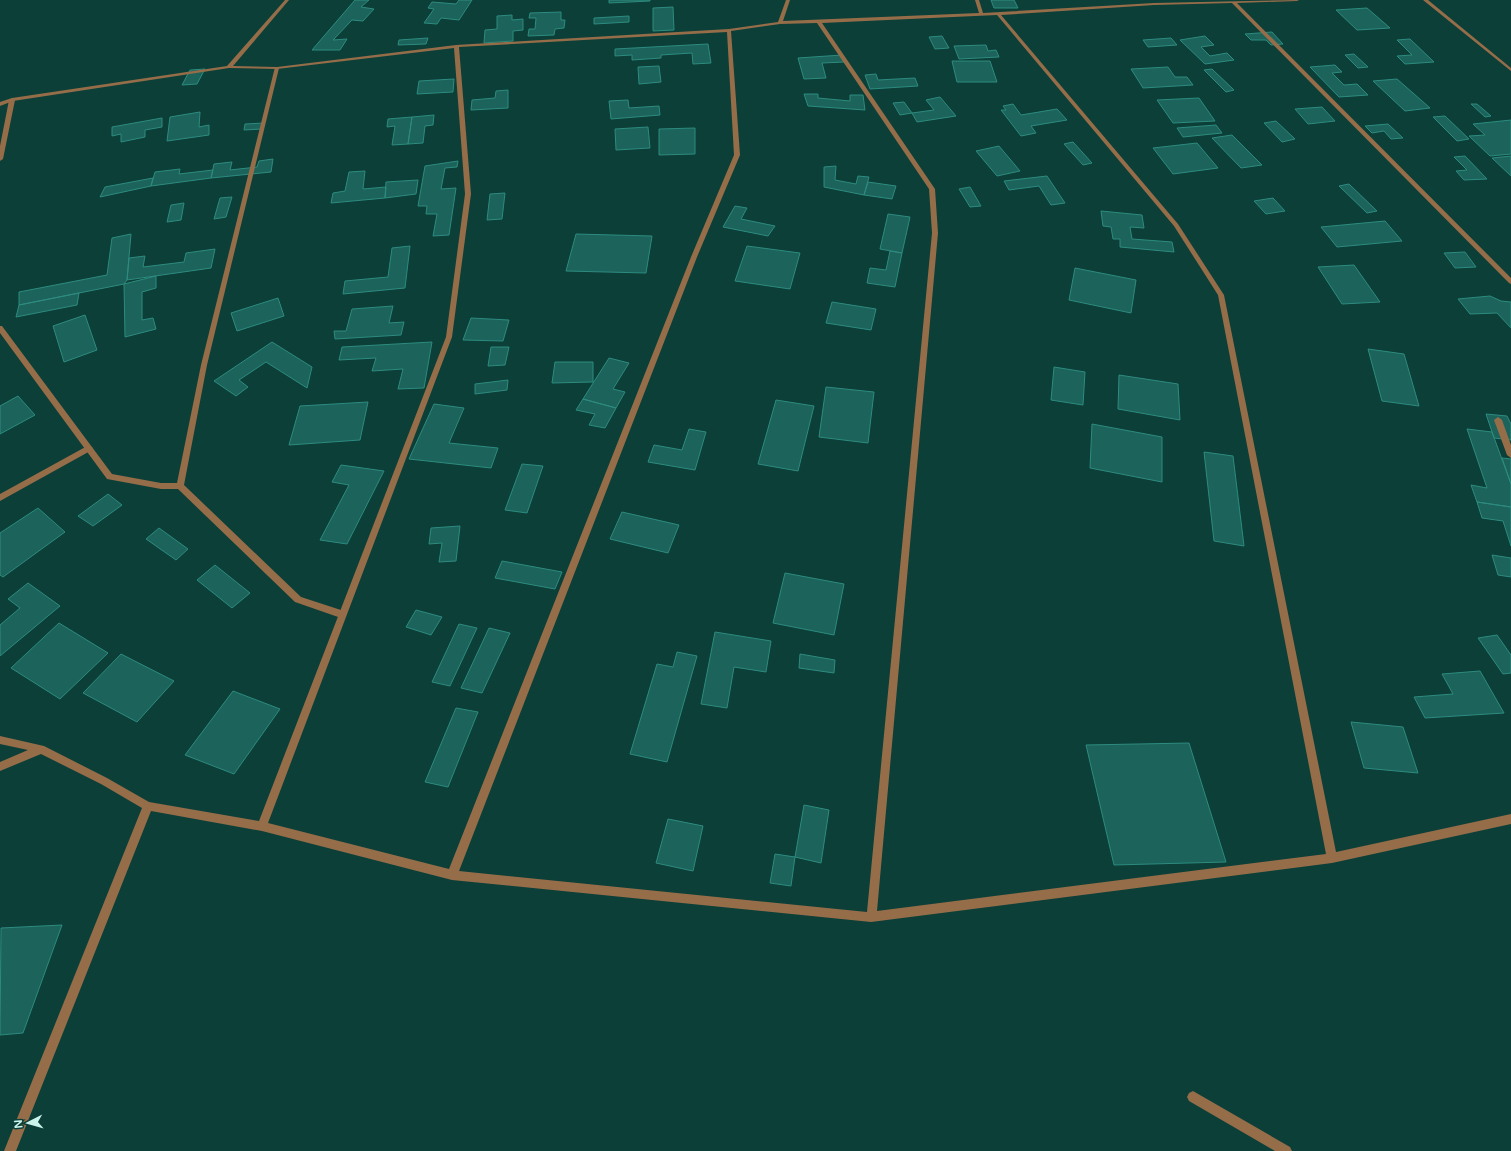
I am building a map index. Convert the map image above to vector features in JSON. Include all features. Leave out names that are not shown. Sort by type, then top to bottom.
[{"type":"street","points":[[229,67],[287,0]]},
{"type":"street","points":[[780,23],[788,0]]},
{"type":"street","points":[[977,0],[981,14]]},
{"type":"street","points":[[0,104],[12,100],[229,67],[277,68],[456,46],[729,30],[780,23],[998,14],[1153,2],[1234,3],[1297,0]]},
{"type":"street","points":[[1425,0],[1511,70]]},
{"type":"street","points":[[1234,3],[1511,282]]},
{"type":"street","points":[[998,14],[1176,225],[1221,295],[1332,858]]},
{"type":"street","points":[[819,22],[932,189],[935,233],[870,916]]},
{"type":"street","points":[[452,875],[694,258],[737,155],[729,30]]},
{"type":"street","points":[[262,826],[449,338],[468,194],[456,46]]},
{"type":"street","points":[[180,486],[204,365],[277,68]]},
{"type":"street","points":[[0,159],[12,100]]},
{"type":"street","points":[[0,328],[110,477],[160,486],[180,486],[298,600],[342,614]]},
{"type":"street","points":[[1498,420],[1511,455]]},
{"type":"street","points":[[0,498],[89,448]]},
{"type":"street","points":[[0,740],[41,749],[104,781],[148,806],[262,826],[452,875],[870,916],[1332,858],[1511,819]]},
{"type":"street","points":[[0,767],[41,749]]},
{"type":"street","points":[[10,1151],[148,806]]},
{"type":"street","points":[[1193,1097],[1286,1151]]},
{"type":"building","points":[[355,0],[369,0],[361,7],[374,9],[363,21],[352,20],[333,40],[347,39],[340,50],[312,50]]},
{"type":"building","points":[[459,0],[472,0],[459,20],[441,18],[437,24],[424,23],[434,9],[428,8],[432,2],[456,4]]},
{"type":"building","points":[[609,0],[650,0],[650,1],[609,3]]},
{"type":"building","points":[[991,0],[1014,0],[1018,8],[994,8]]},
{"type":"building","points":[[673,7],[674,30],[653,31],[653,8]]},
{"type":"building","points":[[1367,8],[1390,28],[1357,30],[1336,10]]},
{"type":"building","points":[[561,12],[561,20],[565,20],[564,28],[555,29],[554,35],[528,36],[529,29],[535,29],[536,18],[529,18],[530,13]]},
{"type":"building","points":[[512,15],[512,20],[523,19],[523,30],[513,31],[513,41],[484,43],[485,30],[497,29],[497,16]]},
{"type":"building","points":[[629,16],[629,22],[594,24],[594,18]]},
{"type":"building","points":[[1272,32],[1283,44],[1271,45],[1266,40],[1251,40],[1245,34]]},
{"type":"building","points":[[942,36],[949,48],[935,49],[929,37]]},
{"type":"building","points":[[1205,36],[1214,45],[1201,47],[1210,56],[1227,53],[1234,60],[1205,64],[1180,40]]},
{"type":"building","points":[[428,38],[426,44],[398,45],[399,40]]},
{"type":"building","points":[[1171,38],[1177,45],[1148,47],[1143,40]]},
{"type":"building","points":[[1410,39],[1434,62],[1405,64],[1397,56],[1412,55],[1397,40]]},
{"type":"building","points":[[708,44],[711,63],[693,64],[692,53],[661,55],[661,58],[632,60],[632,55],[615,56],[615,49]]},
{"type":"building","points":[[986,45],[988,51],[996,50],[999,57],[959,59],[954,46]]},
{"type":"building","points":[[1354,54],[1368,67],[1358,68],[1345,55]]},
{"type":"building","points":[[842,55],[844,62],[822,63],[826,78],[804,79],[798,58]]},
{"type":"building","points":[[952,61],[990,61],[997,82],[957,82]]},
{"type":"building","points":[[1335,65],[1342,72],[1332,73],[1344,85],[1357,84],[1368,95],[1339,97],[1310,67]]},
{"type":"building","points":[[659,66],[661,82],[639,84],[638,67]]},
{"type":"building","points":[[1168,67],[1175,77],[1187,77],[1193,85],[1143,88],[1131,69]]},
{"type":"building","points":[[205,69],[197,84],[182,85],[190,70]]},
{"type":"building","points":[[1212,69],[1234,90],[1226,92],[1204,70]]},
{"type":"building","points":[[876,74],[878,80],[915,78],[918,86],[870,89],[865,75]]},
{"type":"building","points":[[454,79],[453,92],[417,94],[419,81]]},
{"type":"building","points":[[1397,79],[1430,108],[1405,111],[1373,81]]},
{"type":"building","points":[[508,90],[508,108],[471,110],[472,100],[495,98],[496,91]]},
{"type":"building","points":[[804,94],[818,94],[818,98],[850,101],[850,95],[863,95],[865,110],[808,106]]},
{"type":"building","points":[[940,97],[956,116],[917,122],[912,113],[934,110],[926,100]]},
{"type":"building","points":[[1199,98],[1215,121],[1173,123],[1157,100]]},
{"type":"building","points":[[628,100],[629,108],[659,106],[660,115],[611,119],[609,101]]},
{"type":"building","points":[[904,102],[912,113],[900,115],[893,103]]},
{"type":"building","points":[[1013,104],[1021,115],[1057,109],[1067,120],[1031,126],[1036,133],[1021,136],[1001,110],[1006,110],[1003,106]]},
{"type":"building","points":[[1471,104],[1477,104],[1491,116],[1485,117]]},
{"type":"building","points":[[1322,107],[1335,121],[1308,124],[1295,109]]},
{"type":"building","points":[[200,112],[199,127],[209,125],[209,135],[167,141],[170,117]]},
{"type":"building","points":[[434,115],[433,125],[425,126],[423,143],[408,144],[412,117]]},
{"type":"building","points":[[1445,116],[1469,139],[1457,141],[1433,117]]},
{"type":"building","points":[[412,117],[408,144],[392,145],[395,126],[387,127],[388,119]]},
{"type":"building","points":[[162,118],[162,127],[145,130],[145,137],[121,142],[121,134],[112,136],[112,127]]},
{"type":"building","points":[[1511,120],[1511,154],[1490,156],[1469,136],[1485,135],[1473,124]]},
{"type":"building","points":[[1276,121],[1295,139],[1282,142],[1264,123]]},
{"type":"building","points":[[264,123],[262,129],[244,130],[245,124]]},
{"type":"building","points":[[1388,124],[1403,138],[1391,139],[1384,131],[1372,133],[1365,126]]},
{"type":"building","points":[[1216,125],[1222,133],[1183,137],[1177,128]]},
{"type":"building","points":[[648,127],[650,148],[616,150],[615,129]]},
{"type":"building","points":[[695,128],[695,154],[659,155],[659,129]]},
{"type":"building","points":[[1232,135],[1262,165],[1241,168],[1212,138]]},
{"type":"building","points":[[1073,142],[1092,163],[1083,165],[1064,144]]},
{"type":"building","points":[[1197,143],[1218,168],[1173,174],[1153,148]]},
{"type":"building","points":[[999,146],[1020,171],[997,176],[976,151]]},
{"type":"building","points":[[1465,156],[1487,179],[1464,180],[1456,171],[1467,170],[1454,157]]},
{"type":"building","points":[[1511,156],[1511,176],[1492,158]]},
{"type":"building","points":[[273,159],[271,172],[211,178],[214,164],[232,162],[230,170],[257,167],[259,161]]},
{"type":"building","points":[[458,161],[457,167],[445,168],[441,189],[456,188],[449,235],[433,236],[437,214],[426,214],[427,206],[418,206],[425,166]]},
{"type":"building","points":[[836,166],[835,180],[856,184],[858,176],[869,177],[864,195],[824,187],[824,167]]},
{"type":"building","points":[[180,169],[179,174],[213,170],[211,178],[151,186],[155,172]]},
{"type":"building","points":[[365,171],[363,189],[386,187],[385,198],[331,203],[333,193],[345,191],[349,172]]},
{"type":"building","points":[[1047,176],[1065,203],[1051,205],[1039,186],[1009,190],[1004,181]]},
{"type":"building","points":[[153,178],[151,186],[100,197],[105,187]]},
{"type":"building","points":[[418,180],[416,194],[385,198],[386,182]]},
{"type":"building","points":[[868,182],[896,186],[892,199],[864,195]]},
{"type":"building","points":[[1349,184],[1377,211],[1367,213],[1339,186]]},
{"type":"building","points":[[970,187],[981,206],[970,207],[959,189]]},
{"type":"building","points":[[505,193],[502,219],[487,220],[490,194]]},
{"type":"building","points":[[232,197],[226,217],[214,219],[220,198]]},
{"type":"building","points":[[1273,198],[1285,211],[1266,214],[1254,201]]},
{"type":"building","points":[[184,203],[181,220],[167,222],[171,205]]},
{"type":"building","points":[[735,206],[747,208],[741,219],[775,226],[768,236],[723,227]]},
{"type":"building","points":[[1101,211],[1142,215],[1144,228],[1130,227],[1132,239],[1172,242],[1174,252],[1120,247],[1120,239],[1113,239],[1111,227],[1103,226]]},
{"type":"building","points":[[888,214],[910,217],[902,253],[880,249]]},
{"type":"building","points":[[1385,221],[1402,241],[1337,247],[1321,227]]},
{"type":"building","points":[[131,234],[127,280],[124,284],[19,305],[19,292],[107,275],[112,238]]},
{"type":"building","points":[[576,234],[652,236],[646,273],[566,271]]},
{"type":"building","points":[[410,246],[405,288],[343,294],[345,281],[388,277],[392,248]]},
{"type":"building","points":[[747,246],[800,253],[790,289],[735,281]]},
{"type":"building","points":[[215,249],[211,268],[127,280],[129,258],[145,256],[143,267],[184,262],[186,253]]},
{"type":"building","points":[[890,251],[902,253],[895,287],[867,283],[870,268],[886,270]]},
{"type":"building","points":[[1465,252],[1476,267],[1455,268],[1444,253]]},
{"type":"building","points":[[1354,265],[1380,302],[1342,304],[1318,267]]},
{"type":"building","points":[[1075,268],[1136,280],[1131,313],[1069,300]]},
{"type":"building","points":[[156,276],[156,288],[142,292],[142,320],[153,318],[156,329],[125,337],[124,284]]},
{"type":"building","points":[[79,293],[77,305],[16,317],[19,305]]},
{"type":"building","points":[[1490,296],[1501,301],[1511,302],[1511,328],[1497,313],[1470,314],[1458,299]]},
{"type":"building","points":[[278,298],[284,316],[237,331],[231,313]]},
{"type":"building","points":[[832,302],[876,309],[871,330],[826,323]]},
{"type":"building","points":[[393,306],[389,323],[404,322],[401,335],[335,339],[334,331],[346,331],[352,309]]},
{"type":"building","points":[[85,315],[97,350],[64,362],[53,326]]},
{"type":"building","points":[[471,318],[509,320],[503,341],[463,340]]},
{"type":"building","points":[[272,342],[312,367],[307,388],[266,362],[239,380],[248,387],[236,396],[214,381]]},
{"type":"building","points":[[432,342],[424,388],[398,389],[403,369],[372,371],[376,358],[339,360],[342,347]]},
{"type":"building","points":[[491,347],[509,347],[505,365],[488,366]]},
{"type":"building","points":[[1368,349],[1404,354],[1419,406],[1382,401]]},
{"type":"building","points":[[609,358],[629,363],[613,389],[625,392],[616,408],[583,399]]},
{"type":"building","points":[[555,362],[593,362],[593,382],[552,383]]},
{"type":"building","points":[[1054,367],[1085,372],[1083,405],[1051,400]]},
{"type":"building","points":[[1119,375],[1178,384],[1180,420],[1118,409]]},
{"type":"building","points":[[508,380],[507,390],[475,394],[475,384]]},
{"type":"building","points":[[826,387],[874,392],[868,443],[819,437]]},
{"type":"building","points":[[18,396],[35,415],[0,434],[0,406]]},
{"type":"building","points":[[583,399],[616,408],[605,428],[589,425],[595,414],[576,410]]},
{"type":"building","points":[[776,400],[814,406],[798,471],[758,464]]},
{"type":"building","points":[[368,402],[360,440],[289,445],[300,406]]},
{"type":"building","points":[[434,404],[464,408],[449,443],[498,448],[491,468],[409,459]]},
{"type":"building","points":[[1486,414],[1507,416],[1511,424],[1511,440],[1494,438]]},
{"type":"building","points":[[1092,424],[1162,437],[1162,482],[1090,468]]},
{"type":"building","points":[[689,429],[706,432],[695,470],[648,462],[654,445],[682,450]]},
{"type":"building","points":[[1467,429],[1492,432],[1511,484],[1511,507],[1477,502],[1471,485],[1487,488]]},
{"type":"building","points":[[1204,452],[1233,456],[1244,546],[1214,541]]},
{"type":"building","points":[[1502,458],[1511,459],[1511,484]]},
{"type":"building","points":[[522,464],[543,466],[527,513],[505,510]]},
{"type":"building","points":[[341,465],[384,471],[347,544],[320,540],[349,485],[332,482]]},
{"type":"building","points":[[108,494],[122,505],[93,526],[78,516]]},
{"type":"building","points":[[1477,502],[1511,507],[1511,546],[1503,521],[1482,518]]},
{"type":"building","points":[[38,508],[65,532],[3,577],[0,575],[0,533]]},
{"type":"building","points":[[622,512],[679,525],[668,553],[610,539]]},
{"type":"building","points":[[460,526],[456,561],[439,562],[442,543],[429,544],[431,528]]},
{"type":"building","points":[[159,528],[188,549],[176,560],[146,539]]},
{"type":"building","points":[[1492,555],[1511,558],[1511,577],[1498,575]]},
{"type":"building","points":[[502,561],[562,572],[555,589],[495,578]]},
{"type":"building","points":[[215,565],[250,593],[232,608],[197,580]]},
{"type":"building","points":[[785,573],[844,584],[834,635],[773,623]]},
{"type":"building","points":[[28,583],[60,606],[0,656],[0,625],[20,608],[8,599]]},
{"type":"building","points":[[416,610],[442,617],[431,635],[406,627]]},
{"type":"building","points":[[59,623],[108,653],[60,699],[11,668]]},
{"type":"building","points":[[459,624],[477,628],[450,686],[432,682]]},
{"type":"building","points":[[489,628],[510,633],[482,693],[461,688]]},
{"type":"building","points":[[715,632],[771,641],[766,672],[734,667],[727,708],[701,704]]},
{"type":"building","points":[[1497,635],[1511,655],[1511,673],[1503,674],[1478,638]]},
{"type":"building","points":[[677,652],[697,656],[667,762],[630,754],[657,664],[673,667]]},
{"type":"building","points":[[121,654],[174,681],[137,722],[83,693]]},
{"type":"building","points":[[800,654],[835,660],[834,673],[799,668]]},
{"type":"building","points":[[1480,671],[1504,713],[1425,718],[1414,697],[1453,694],[1442,674]]},
{"type":"building","points":[[233,691],[280,709],[234,774],[185,755]]},
{"type":"building","points":[[456,708],[478,712],[448,787],[425,782]]},
{"type":"building","points":[[1351,722],[1403,727],[1418,773],[1364,768]]},
{"type":"building","points":[[1189,743],[1226,862],[1114,865],[1086,745]]},
{"type":"building","points":[[804,805],[829,810],[821,863],[795,857]]},
{"type":"building","points":[[668,819],[703,826],[693,871],[656,863]]},
{"type":"building","points":[[775,854],[795,857],[791,886],[770,883]]},
{"type":"building","points":[[62,925],[23,1033],[0,1035],[1,928]]}]
